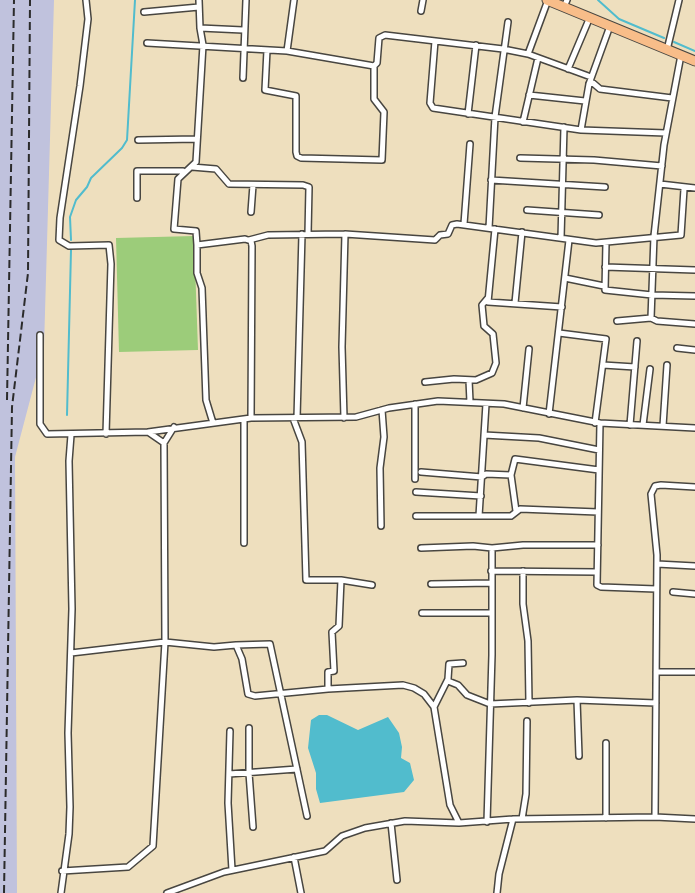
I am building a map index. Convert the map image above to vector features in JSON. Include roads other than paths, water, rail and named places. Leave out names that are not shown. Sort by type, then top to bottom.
[{"type":"highway","points":[[547,0],[565,3],[610,25],[695,61]]},
{"type":"street","points":[[86,0],[88,19],[60,218],[59,240],[69,246],[109,245],[111,264],[106,434]]},
{"type":"street","points":[[199,0],[203,45],[196,162],[192,167],[184,171],[178,179],[174,229],[196,231],[197,273],[202,288],[206,400],[213,422]]},
{"type":"street","points":[[244,78],[243,30],[246,0]]},
{"type":"street","points":[[287,51],[294,0]]},
{"type":"street","points":[[421,11],[423,0]]},
{"type":"street","points":[[528,54],[547,0]]},
{"type":"street","points":[[667,50],[679,0]]},
{"type":"street","points":[[144,12],[199,7]]},
{"type":"street","points":[[568,69],[590,16]]},
{"type":"street","points":[[489,228],[495,117],[508,22]]},
{"type":"street","points":[[581,130],[589,84],[610,25]]},
{"type":"street","points":[[200,28],[243,30]]},
{"type":"street","points":[[267,50],[265,90],[296,96],[296,152],[301,158],[382,160],[384,112],[374,99],[374,66],[377,64],[379,40],[382,35],[503,48],[528,54],[591,78]]},
{"type":"street","points":[[435,41],[430,106],[468,114],[581,130],[666,133]]},
{"type":"street","points":[[148,43],[287,51],[374,66]]},
{"type":"street","points":[[468,114],[476,45]]},
{"type":"street","points":[[651,318],[654,236],[666,133],[681,55]]},
{"type":"street","points":[[523,122],[538,58]]},
{"type":"street","points":[[589,84],[594,83],[600,89],[672,98]]},
{"type":"street","points":[[529,95],[585,101]]},
{"type":"street","points":[[561,238],[564,127]]},
{"type":"street","points":[[138,140],[197,139]]},
{"type":"street","points":[[464,224],[470,144]]},
{"type":"street","points":[[520,158],[594,160],[662,166]]},
{"type":"street","points":[[192,167],[216,169],[226,183],[229,184],[303,185],[309,187],[295,418],[302,442],[305,579],[308,581],[340,580],[372,585]]},
{"type":"street","points":[[137,198],[137,171],[184,171]]},
{"type":"street","points":[[492,180],[605,187]]},
{"type":"street","points":[[660,184],[695,188]]},
{"type":"street","points":[[251,212],[253,185]]},
{"type":"street","points":[[197,245],[249,240],[268,235],[305,234],[345,234],[435,240],[440,235],[448,234],[452,225],[464,224],[569,240],[606,243],[654,236],[680,235],[684,188]]},
{"type":"street","points":[[527,210],[599,215]]},
{"type":"street","points":[[425,382],[454,379],[469,380],[487,377],[496,365],[492,332],[484,325],[482,304],[487,299],[495,229]]},
{"type":"street","points":[[514,303],[522,232]]},
{"type":"street","points":[[344,418],[342,347],[345,234]]},
{"type":"street","points":[[249,240],[252,246],[251,418]]},
{"type":"street","points":[[549,414],[569,240]]},
{"type":"street","points":[[604,286],[606,243]]},
{"type":"street","points":[[605,267],[695,270]]},
{"type":"street","points":[[565,278],[604,286],[606,290],[652,295],[695,296]]},
{"type":"street","points":[[487,299],[490,303],[562,307]]},
{"type":"street","points":[[617,321],[651,318],[657,321],[695,324]]},
{"type":"street","points":[[559,333],[605,338],[598,423],[597,584],[599,587],[656,589]]},
{"type":"street","points":[[40,335],[40,424],[47,434],[148,432],[251,418],[344,418],[415,404],[438,402],[470,402],[523,408],[598,423],[695,428]]},
{"type":"street","points":[[630,425],[637,341]]},
{"type":"street","points":[[677,348],[695,350]]},
{"type":"street","points":[[523,408],[529,349]]},
{"type":"street","points":[[603,365],[635,367]]},
{"type":"street","points":[[662,426],[667,365]]},
{"type":"street","points":[[643,425],[650,369]]},
{"type":"street","points":[[469,380],[470,402]]},
{"type":"street","points":[[415,404],[415,479]]},
{"type":"street","points":[[479,516],[486,404]]},
{"type":"street","points":[[381,526],[380,468],[384,437],[382,410]]},
{"type":"street","points":[[244,419],[244,543]]},
{"type":"street","points":[[62,871],[128,867],[153,846],[164,642],[164,443],[174,427]]},
{"type":"street","points":[[148,432],[164,443]]},
{"type":"street","points":[[61,893],[62,871],[69,834],[70,807],[68,733],[71,653],[69,461],[71,435]]},
{"type":"street","points":[[484,435],[539,438],[599,450]]},
{"type":"street","points":[[516,511],[511,475],[515,459],[599,470]]},
{"type":"street","points":[[421,472],[482,476],[486,474],[511,475]]},
{"type":"street","points":[[655,817],[657,564],[651,494],[653,489],[661,485],[695,487]]},
{"type":"street","points":[[416,492],[481,496]]},
{"type":"street","points":[[416,516],[511,516],[520,509],[598,512]]},
{"type":"street","points":[[421,548],[473,546],[492,548],[516,545],[598,544]]},
{"type":"street","points":[[486,822],[492,548]]},
{"type":"street","points":[[657,564],[695,566]]},
{"type":"street","points":[[491,571],[597,572]]},
{"type":"street","points":[[523,571],[523,604],[528,641],[529,703]]},
{"type":"street","points":[[328,689],[328,672],[334,672],[332,632],[339,626],[340,580]]},
{"type":"street","points":[[431,584],[492,583]]},
{"type":"street","points":[[673,592],[695,594]]},
{"type":"street","points":[[422,613],[491,613]]},
{"type":"street","points":[[71,653],[164,642],[214,646],[270,644],[274,672],[281,692],[307,816]]},
{"type":"street","points":[[236,645],[242,659],[248,694],[255,696],[281,692],[403,685],[414,688],[424,694],[434,707],[450,805],[459,823]]},
{"type":"street","points":[[434,707],[448,681],[450,664],[462,663]]},
{"type":"street","points":[[656,672],[695,672]]},
{"type":"street","points":[[448,681],[458,685],[467,695],[490,704],[577,700],[656,703]]},
{"type":"street","points":[[577,700],[578,756]]},
{"type":"street","points":[[522,819],[526,794],[527,721]]},
{"type":"street","points":[[249,728],[249,773],[253,827]]},
{"type":"street","points":[[230,731],[229,828],[232,870]]},
{"type":"street","points":[[606,743],[606,818]]},
{"type":"street","points":[[229,774],[297,769]]},
{"type":"street","points":[[167,893],[201,879],[232,870],[325,851],[342,836],[355,830],[405,821],[459,823],[512,819],[655,817],[695,819]]},
{"type":"street","points":[[497,893],[498,874],[512,819]]},
{"type":"street","points":[[391,824],[397,880]]},
{"type":"street","points":[[294,857],[301,893]]},
{"type":"water","points":[[319,715],[327,715],[358,730],[388,717],[399,733],[402,747],[401,758],[410,763],[414,780],[404,792],[320,803],[316,789],[316,773],[308,748],[311,720]]},
{"type":"waterway","points":[[71,240],[70,217],[76,200],[87,187],[91,178],[122,148],[127,140],[135,0]]},
{"type":"waterway","points":[[598,0],[619,19],[664,38]]},
{"type":"waterway","points":[[674,42],[695,51]]},
{"type":"waterway","points":[[67,415],[71,250]]},
{"type":"railway","points":[[7,400],[14,0]]},
{"type":"railway","points":[[4,893],[12,407],[28,273],[30,0]]}]
